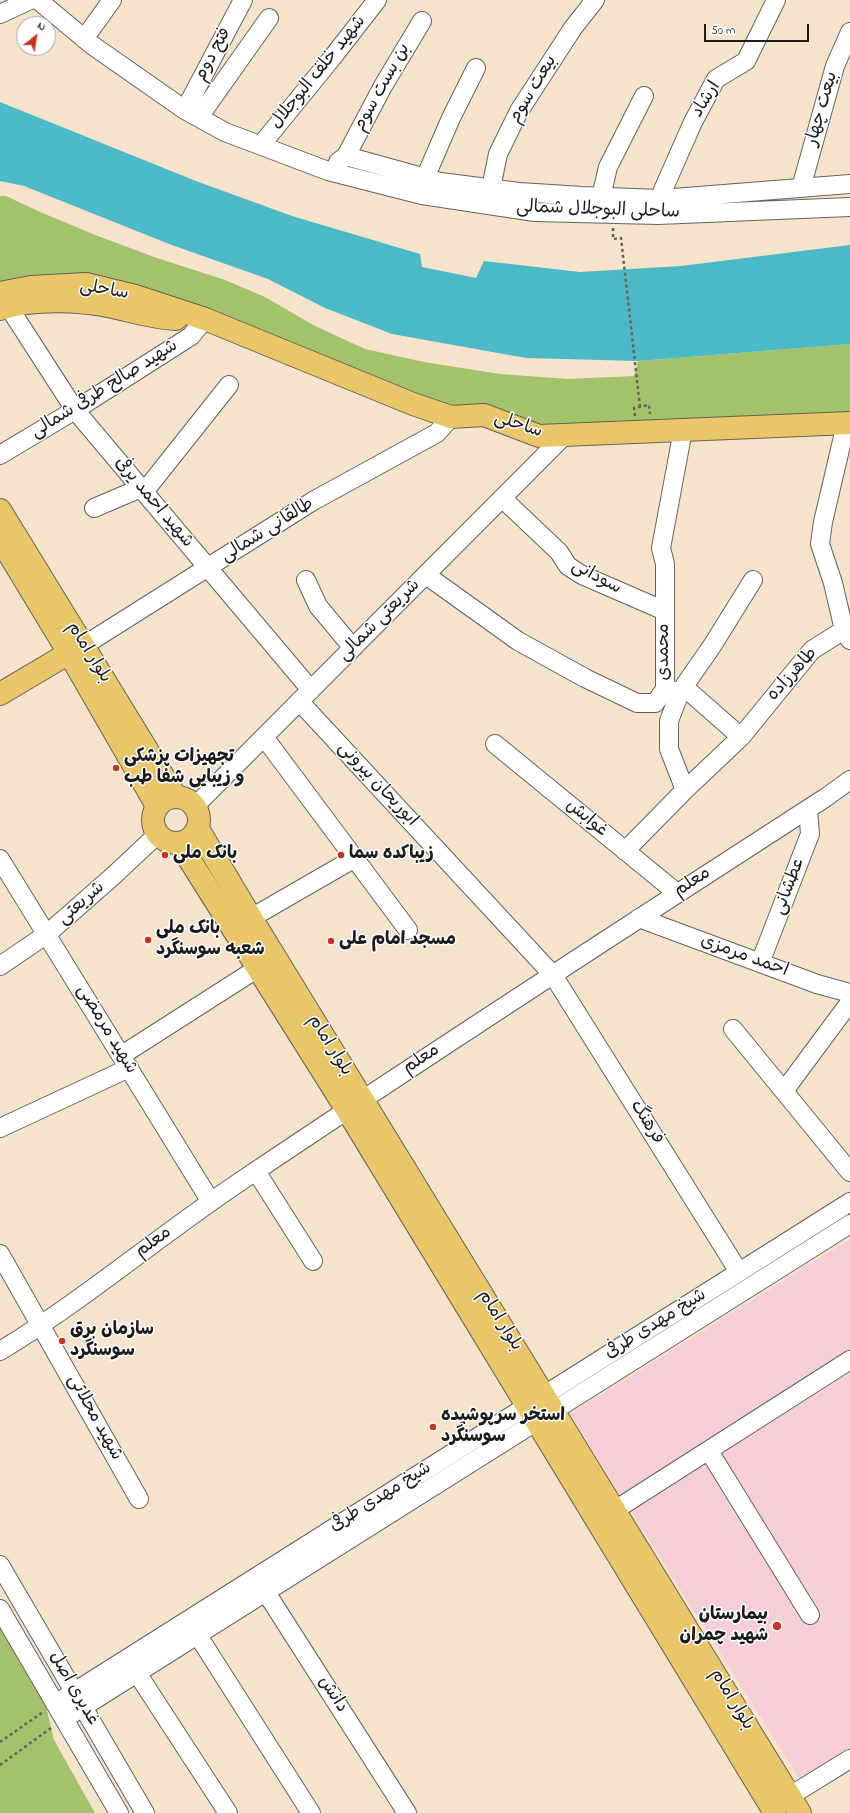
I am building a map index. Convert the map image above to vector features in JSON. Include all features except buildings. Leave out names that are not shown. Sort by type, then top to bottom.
[{"type":"main road","name":"ساحلی","points":[[3,303],[30,287],[86,284],[135,296],[205,319],[413,404],[452,417],[484,415],[539,436],[848,423]]},
{"type":"main road","name":"بلوار امام","points":[[0,510],[76,649]]},
{"type":"main road","name":"بلوار امام","points":[[0,539],[76,649],[176,803]]},
{"type":"main road","points":[[0,694],[76,649]]},
{"type":"main road","points":[[176,803],[200,817],[198,829],[190,839],[179,843],[167,842],[158,834],[153,820],[176,803]]},
{"type":"main road","name":"بلوار امام","points":[[198,829],[251,918],[355,1105],[540,1408],[775,1813]]},
{"type":"main road","name":"بلوار امام","points":[[179,843],[258,968],[355,1105]]},
{"type":"main road","name":"بلوار امام","points":[[540,1408],[615,1510],[795,1805]]},
{"type":"street","name":"ساحلی البوجلال شمالی","points":[[38,0],[84,38],[192,114],[225,132],[328,171],[422,195],[535,212],[660,207],[850,207]]},
{"type":"street","points":[[84,38],[112,0]]},
{"type":"street","name":"فتح دوم","points":[[192,114],[243,0]]},
{"type":"street","name":"شهید خلف البوجلال","points":[[261,145],[377,0]]},
{"type":"street","name":"بیعت سوم","points":[[491,188],[498,154],[519,111],[573,28],[595,0]]},
{"type":"street","name":"ارشاد","points":[[660,207],[663,190],[693,122],[716,79],[746,61],[776,0]]},
{"type":"street","points":[[192,114],[269,18]]},
{"type":"street","name":"بن بست سوم","points":[[346,156],[383,86],[422,21]]},
{"type":"street","name":"بیعت چهار","points":[[801,188],[835,66],[850,32]]},
{"type":"street","points":[[425,178],[450,118],[476,68]]},
{"type":"street","points":[[601,197],[608,167],[644,96]]},
{"type":"street","name":"ساحلی البوجلال شمالی","points":[[346,156],[440,182],[491,188],[601,197],[660,207],[801,188],[850,184]]},
{"type":"street","points":[[328,171],[346,156]]},
{"type":"street","name":"شهید احمد یرفی","points":[[3,303],[75,410],[208,568],[305,696]]},
{"type":"street","name":"شهید صالح طرفی شمالی","points":[[0,455],[75,410],[191,336],[205,319]]},
{"type":"street","points":[[94,508],[143,490],[229,385]]},
{"type":"street","name":"طالقانی شمالی","points":[[76,649],[314,501],[437,433],[452,417]]},
{"type":"street","points":[[847,635],[833,583],[820,544],[823,522],[848,423]]},
{"type":"street","name":"محمدی","points":[[426,575],[518,641],[584,678],[636,703],[655,703],[676,689],[665,611],[665,564],[661,548],[683,430]]},
{"type":"street","name":"شریعتی شمالی","points":[[176,803],[264,737],[565,435]]},
{"type":"street","name":"سودانی","points":[[502,498],[559,552],[568,566],[582,575],[665,611]]},
{"type":"street","points":[[306,580],[318,606],[353,648]]},
{"type":"street","points":[[684,790],[669,749],[669,721],[676,689],[712,646],[752,580]]},
{"type":"street","name":"طاهرزاده","points":[[626,852],[684,790],[741,736],[812,650],[847,635]]},
{"type":"street","points":[[676,689],[741,736]]},
{"type":"street","name":"ابوریحان بیرونی","points":[[305,696],[552,975]]},
{"type":"street","points":[[264,737],[408,930]]},
{"type":"street","name":"غوابش","points":[[495,744],[677,894]]},
{"type":"street","name":"معلم","points":[[0,1351],[42,1326],[211,1202],[256,1171],[850,780]]},
{"type":"street","name":"عطشانی","points":[[760,963],[810,834],[808,809]]},
{"type":"street","name":"شریعتی","points":[[0,966],[47,934],[158,834]]},
{"type":"street","points":[[251,918],[355,858]]},
{"type":"street","name":"شهید مرمضی","points":[[0,859],[8,886],[47,934],[211,1202]]},
{"type":"street","name":"احمد مرمزی","points":[[639,918],[817,984],[850,993]]},
{"type":"street","points":[[0,1128],[125,1062],[258,968]]},
{"type":"street","name":"فرهنگ","points":[[552,975],[739,1272]]},
{"type":"street","points":[[784,1091],[850,1002]]},
{"type":"street","points":[[734,1029],[850,1172]]},
{"type":"street","points":[[256,1171],[313,1261]]},
{"type":"street","name":"شیخ مهدی طرفی","points":[[540,1408],[739,1272],[850,1202]]},
{"type":"street","name":"شیخ مهدی طرفی","points":[[59,1711],[540,1408],[850,1224]]},
{"type":"street","name":"شهید محلاتی","points":[[0,1254],[139,1499]]},
{"type":"street","points":[[615,1510],[850,1360]]},
{"type":"street","points":[[709,1451],[810,1615]]},
{"type":"street","name":"غدیری اصل","points":[[0,1565],[145,1813]]},
{"type":"street","name":"شیخ مهدی طرفی","points":[[79,1699],[137,1672],[197,1634],[261,1584]]},
{"type":"street","name":"دانش","points":[[261,1584],[407,1813]]},
{"type":"street","name":"غدیری اصل","points":[[0,1609],[119,1813]]},
{"type":"street","points":[[197,1634],[311,1813]]},
{"type":"street","points":[[137,1672],[228,1813]]},
{"type":"street","points":[[795,1805],[850,1759]]},
{"type":"path","points":[[614,231],[613,239],[621,238],[640,407]]},
{"type":"path","points":[[0,1742],[59,1711]]},
{"type":"path","points":[[0,1765],[59,1711]]},
{"type":"shaded area","name":"بیمارستان شهید چمران","points":[[850,1239],[850,1749],[800,1780],[570,1414]]},
{"type":"green space","points":[[0,196],[6,196],[98,236],[154,257],[225,280],[265,297],[315,326],[365,349],[424,362],[500,374],[568,379],[634,376],[638,361],[850,344],[850,413],[571,428],[448,408],[47,276],[15,278],[0,283]]},
{"type":"green space","points":[[0,1624],[44,1698],[54,1740],[95,1813],[0,1813]]},
{"type":"water","points":[[0,102],[196,181],[292,216],[420,254],[422,267],[476,278],[484,261],[580,272],[681,266],[850,245],[850,344],[638,361],[526,358],[392,334],[325,308],[268,279],[169,244],[24,186],[0,181]]},
{"type":"place","name":"تجهیزات پزشکی و زیبایی شفا طب","points":[[116,768]]},
{"type":"place","name":"بانک ملی","points":[[165,855]]},
{"type":"place","name":"زیباکده سما","points":[[341,855]]},
{"type":"place","name":"بانک ملی شعبه سوسنگرد","points":[[148,940]]},
{"type":"place","name":"مسجد امام علی","points":[[331,941]]},
{"type":"place","name":"سازمان برق سوسنگرد","points":[[62,1341]]},
{"type":"place","name":"استخر سرپوشیده سوسنگرد","points":[[433,1427]]},
{"type":"place","name":"بیمارستان شهید چمران","points":[[777,1626]]}]
